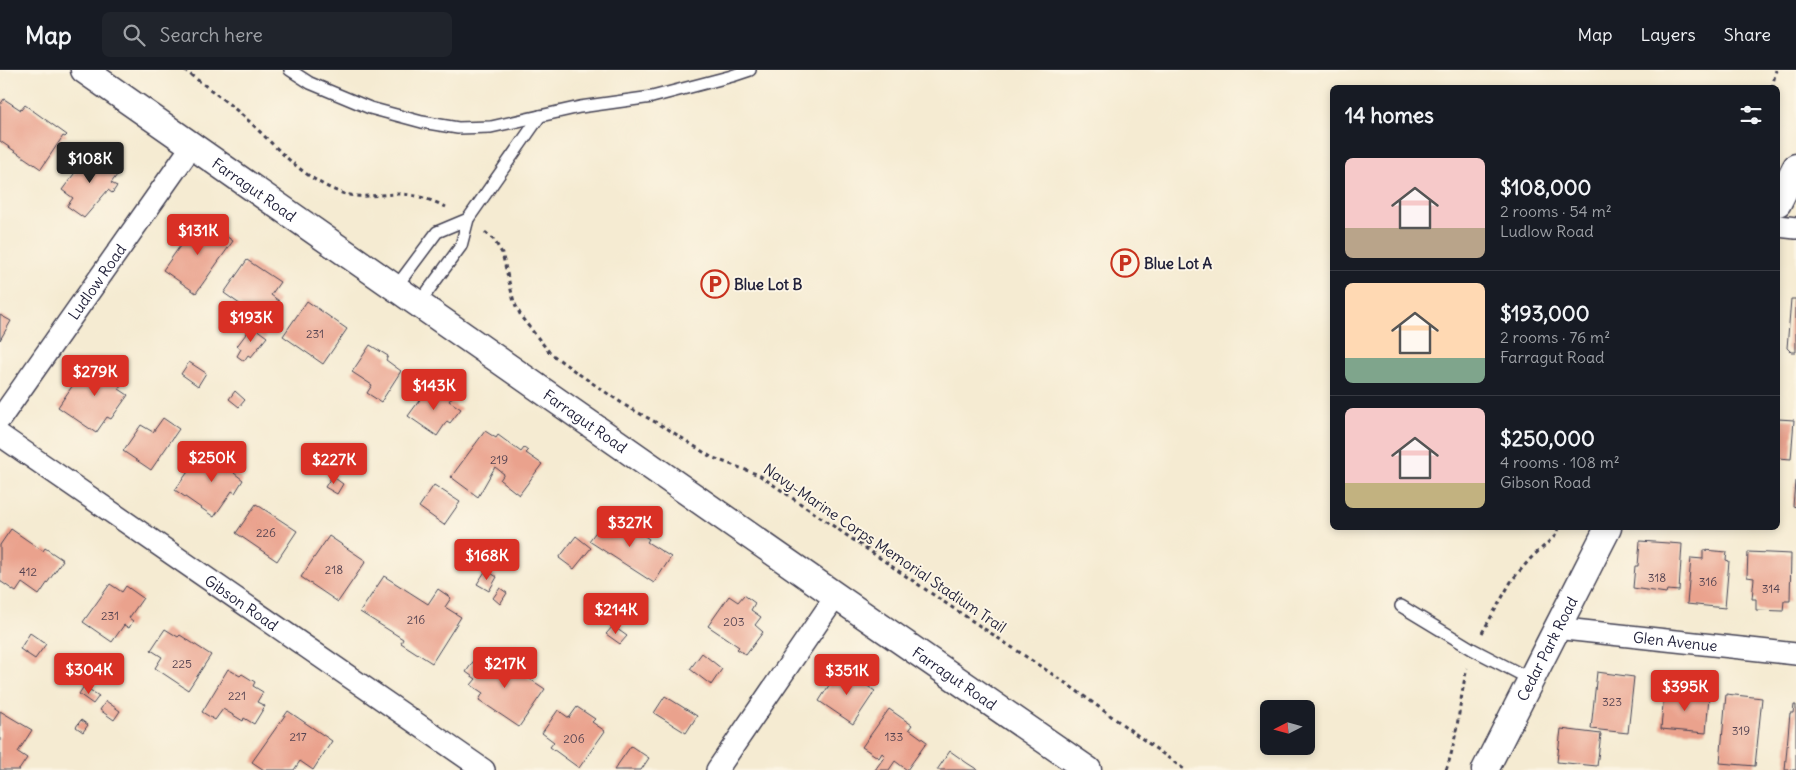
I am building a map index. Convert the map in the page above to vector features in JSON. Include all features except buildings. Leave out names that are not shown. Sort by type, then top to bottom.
[{"type":"street","name":"Farragut Road","points":[[84,70],[1088,770]]},
{"type":"street","name":"Ludlow Road","points":[[0,419],[192,146]]},
{"type":"street","points":[[1780,200],[1796,167]]},
{"type":"street","points":[[1780,226],[1796,228]]},
{"type":"street","name":"Gibson Road","points":[[0,435],[484,770]]},
{"type":"street","name":"Cedar Park Road","points":[[1484,770],[1555,628],[1607,530]]},
{"type":"street","points":[[717,770],[836,596]]},
{"type":"street","name":"Glen Avenue","points":[[1555,628],[1796,654]]},
{"type":"lane","points":[[290,70],[310,83],[370,108],[422,122],[458,128],[491,127],[580,107],[652,97],[750,70]]},
{"type":"lane","points":[[419,303],[461,246],[468,219],[540,116]]},
{"type":"lane","points":[[396,287],[437,232],[468,219]]},
{"type":"lane","points":[[1400,606],[1472,649],[1530,679]]},
{"type":"path","name":"Navy-Marine Corps Memorial Stadium Trail","points":[[184,70],[241,114],[298,167],[319,183],[354,197],[402,194],[418,196],[441,204],[468,219],[494,240],[502,254],[514,302],[522,318],[550,353],[569,368],[626,406],[668,428],[711,457],[760,475],[935,596],[1070,686],[1185,770]]},
{"type":"path","points":[[1773,85],[1776,70]]},
{"type":"place","name":"Blue Lot A","points":[[1125,263]]},
{"type":"place","name":"Blue Lot B","points":[[715,284]]}]
